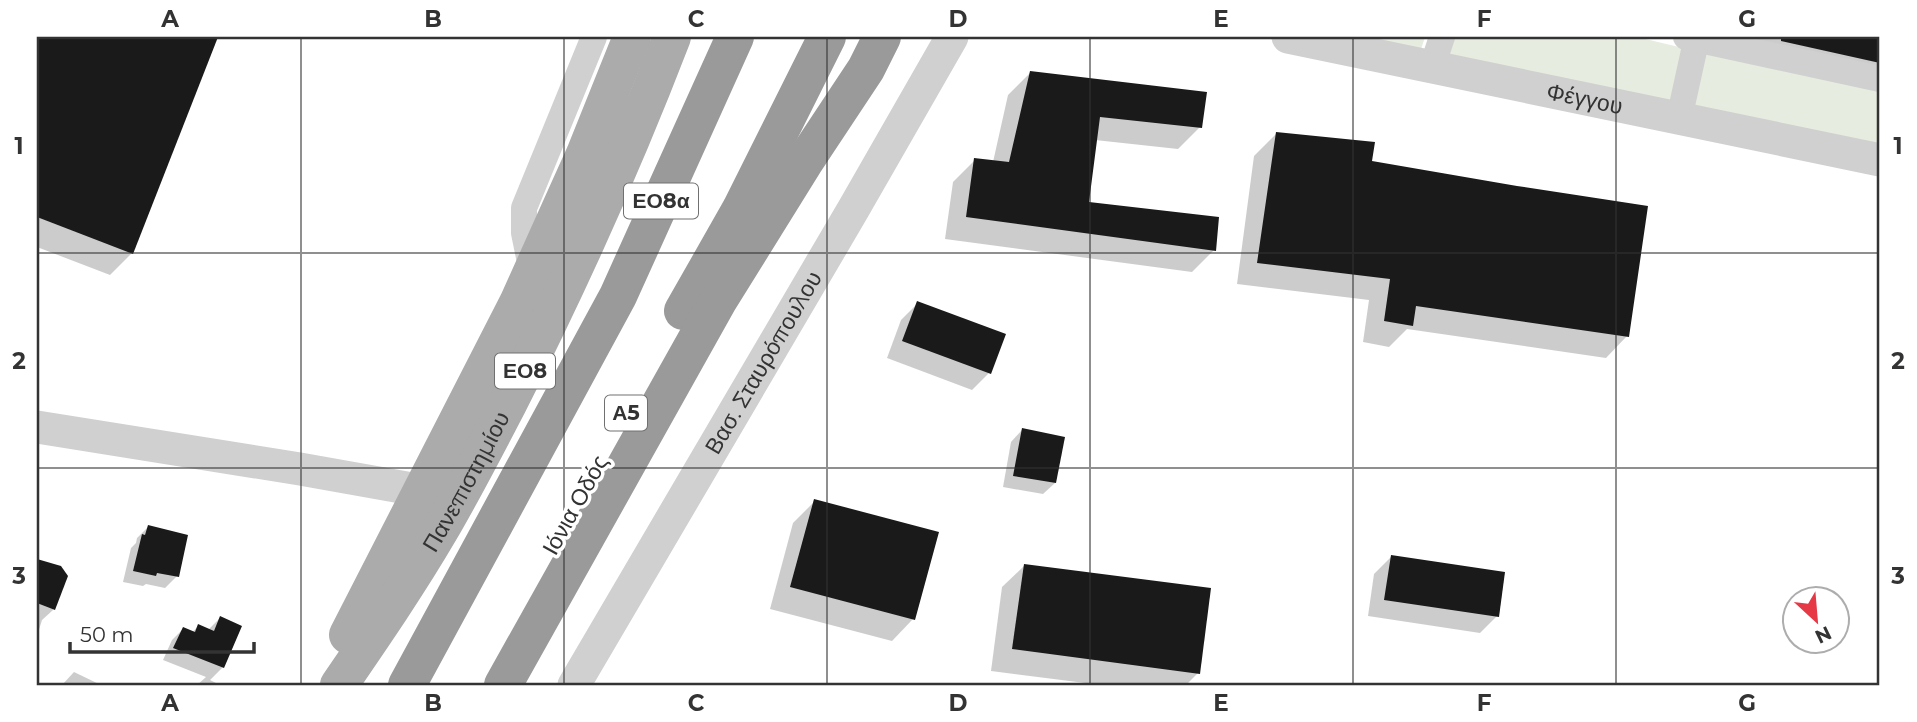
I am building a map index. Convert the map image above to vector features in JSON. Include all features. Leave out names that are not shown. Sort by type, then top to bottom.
[{"type":"highway","name":"ΕΟ8α","points":[[407,685],[618,296],[735,37]]},
{"type":"highway","name":"Ιόνια Οδός","points":[[476,685],[741,209],[827,37]]},
{"type":"highway","name":"Α5","points":[[718,301],[764,190],[845,37]]},
{"type":"highway","points":[[718,301],[866,69],[882,37]]},
{"type":"highway","name":"Ιόνια Οδός","points":[[503,685],[718,301]]},
{"type":"main road","name":"Πανεπιστημίου","points":[[339,685],[418,567],[473,393],[533,272],[632,37]]},
{"type":"main road","name":"Πανεπιστημίου","points":[[322,685],[440,494],[535,351],[633,137],[673,37]]},
{"type":"street","points":[[533,272],[524,233],[524,208],[594,37]]},
{"type":"street","name":"Βασ. Σταυρόπουλου","points":[[574,685],[953,37]]},
{"type":"street","name":"Φέγγου","points":[[1288,37],[1437,52],[1679,119],[1880,160]]},
{"type":"street","points":[[1679,119],[1693,38],[1880,79]]},
{"type":"street","points":[[37,427],[440,494]]},
{"type":"shaded area","points":[[1368,37],[1425,37],[1421,49]]},
{"type":"shaded area","points":[[1455,37],[1637,37],[1683,48],[1671,105],[1449,55]]},
{"type":"shaded area","points":[[1703,49],[1880,86],[1880,148],[1692,110]]},
{"type":"building","points":[[37,37],[218,37],[133,254],[37,217]]},
{"type":"building","points":[[1781,37],[1880,37],[1880,63],[1781,41]]},
{"type":"building","points":[[1030,71],[1207,92],[1202,128],[1100,117],[1089,202],[1219,217],[1216,251],[966,217],[974,158],[1009,162]]},
{"type":"building","points":[[1276,132],[1375,142],[1372,161],[1648,206],[1629,337],[1416,306],[1413,326],[1384,321],[1390,279],[1257,263]]},
{"type":"building","points":[[917,301],[1006,334],[991,374],[902,341]]},
{"type":"building","points":[[1022,428],[1065,437],[1056,483],[1013,476]]},
{"type":"building","points":[[814,499],[939,532],[915,620],[790,587]]},
{"type":"building","points":[[148,525],[188,535],[179,577],[133,571],[142,534],[145,535]]},
{"type":"building","points":[[1391,555],[1505,572],[1499,617],[1384,600]]},
{"type":"building","points":[[37,559],[61,566],[68,576],[55,610],[37,603]]},
{"type":"building","points":[[1024,564],[1211,588],[1200,674],[1012,649]]},
{"type":"building","points":[[220,616],[242,626],[224,668],[173,648],[183,627],[195,632],[198,624],[214,631]]}]
